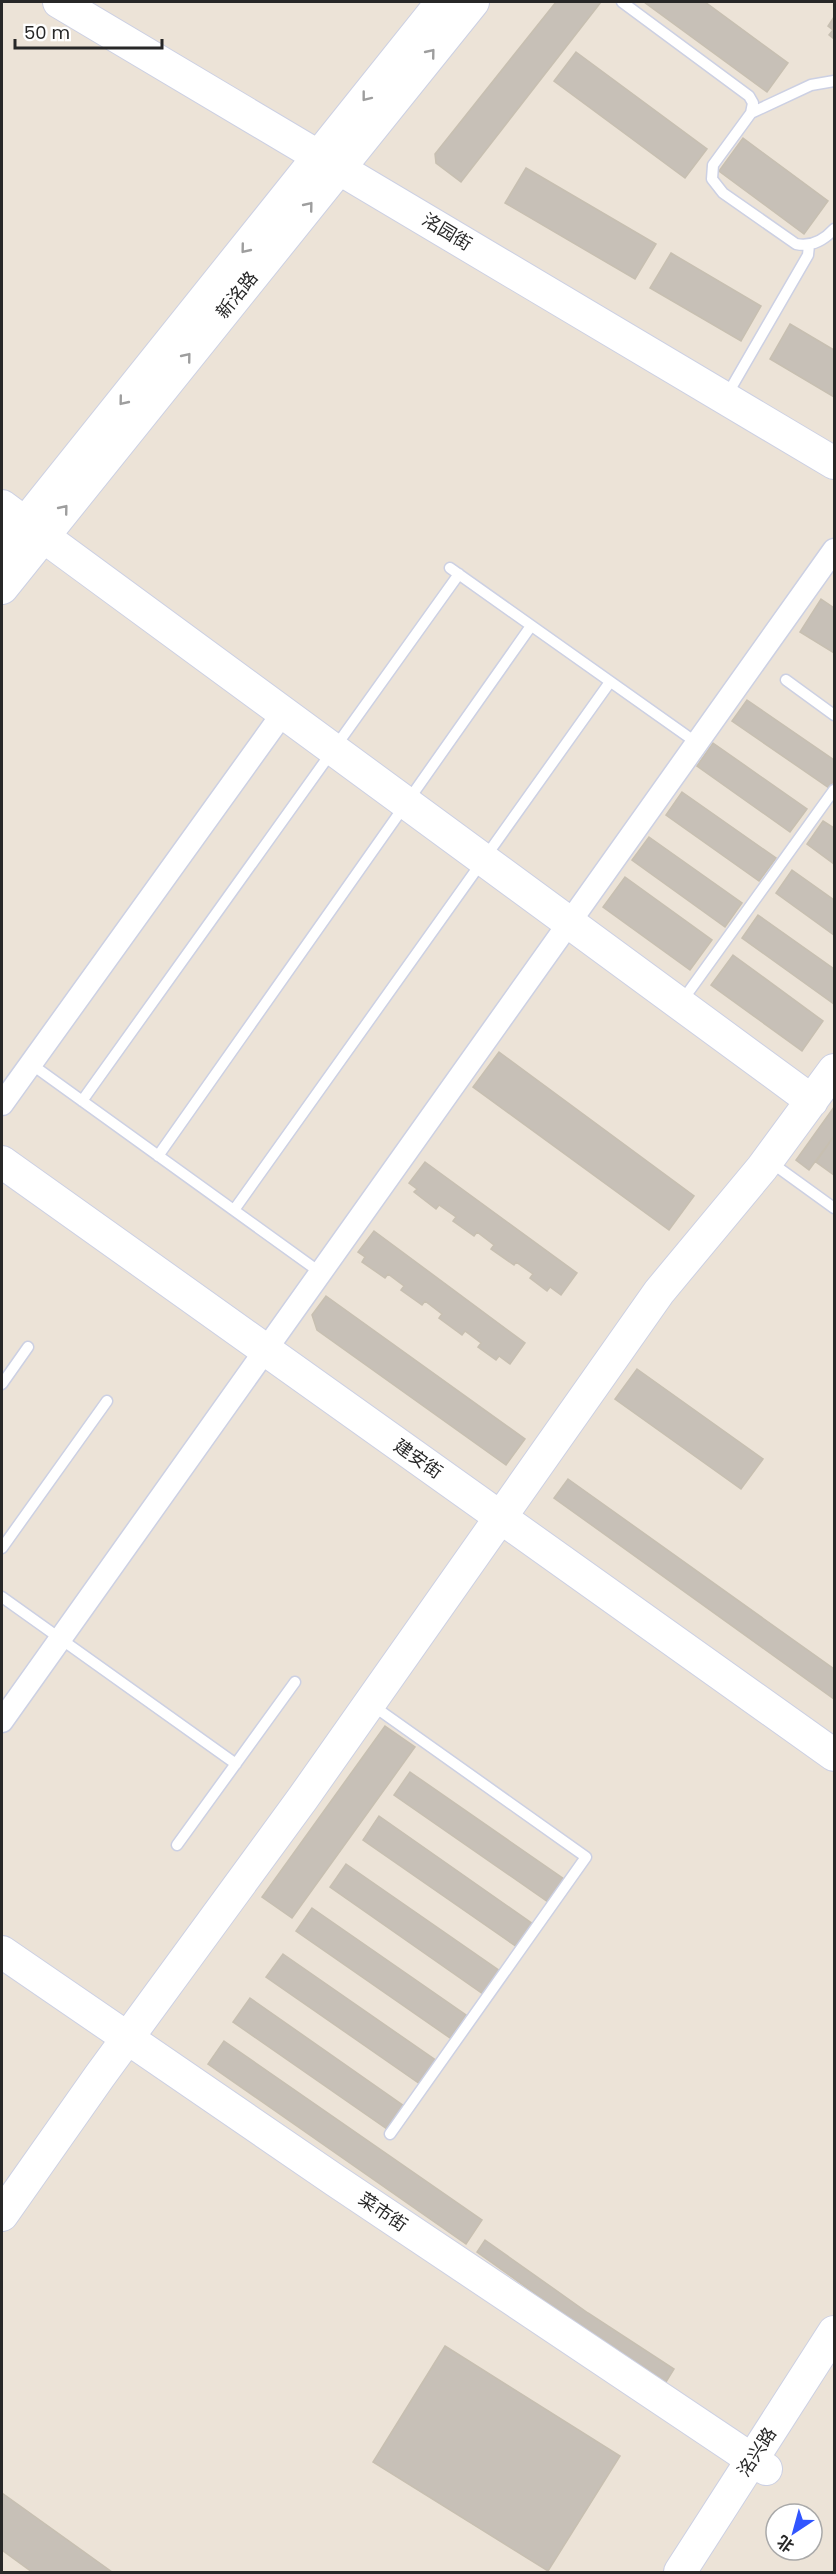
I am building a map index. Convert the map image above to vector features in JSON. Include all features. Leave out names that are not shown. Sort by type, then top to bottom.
[{"type":"street","name":"洺园街","points":[[59,2],[834,463]]},
{"type":"street","name":"新洺路","points":[[330,162],[442,2]]},
{"type":"street","name":"新洺路","points":[[2,552],[23,522],[330,162],[473,2]]},
{"type":"street","name":"新洺路","points":[[2,588],[23,522]]},
{"type":"street","points":[[23,522],[812,1101]]},
{"type":"street","points":[[2,1721],[834,550]]},
{"type":"street","points":[[2,1104],[283,713]]},
{"type":"street","points":[[2,2216],[369,1704],[659,1292],[768,1160],[834,1070]]},
{"type":"street","name":"建安街","points":[[2,1162],[834,1755]]},
{"type":"street","name":"菜市街","points":[[2,1952],[336,2181],[760,2464]]},
{"type":"street","name":"洺兴路","points":[[699,2572],[834,2332]]},
{"type":"street","name":"洺兴路","points":[[680,2572],[834,2362]]},
{"type":"lane","points":[[622,2],[749,96],[753,103],[751,113],[713,165],[712,179],[723,193],[789,241],[809,245],[828,236],[834,229]]},
{"type":"lane","points":[[751,113],[811,85],[834,81]]},
{"type":"lane","points":[[726,398],[808,255],[809,245]]},
{"type":"lane","points":[[82,1101],[334,750],[454,571],[698,744]]},
{"type":"lane","points":[[158,1155],[531,626]]},
{"type":"lane","points":[[786,680],[834,715]]},
{"type":"lane","points":[[234,1210],[610,682]]},
{"type":"lane","points":[[680,1004],[834,790]]},
{"type":"lane","points":[[31,1064],[322,1273]]},
{"type":"lane","points":[[768,1160],[834,1208]]},
{"type":"lane","points":[[2,1384],[28,1347]]},
{"type":"lane","points":[[2,1548],[106,1401]]},
{"type":"lane","points":[[2,1597],[236,1764]]},
{"type":"lane","points":[[177,1845],[295,1682]]},
{"type":"lane","points":[[369,1704],[586,1857],[390,2134]]},
{"type":"building","points":[[556,2],[601,2],[461,182],[436,163],[435,154]]},
{"type":"building","points":[[644,2],[705,2],[788,63],[767,92]]},
{"type":"building","points":[[834,17],[834,39],[829,35],[833,30],[828,26]]},
{"type":"building","points":[[576,52],[707,149],[685,178],[554,81]]},
{"type":"building","points":[[743,138],[828,201],[804,234],[719,171]]},
{"type":"building","points":[[526,168],[656,244],[635,279],[505,203]]},
{"type":"building","points":[[671,253],[761,306],[741,341],[650,288]]},
{"type":"building","points":[[790,324],[834,350],[834,397],[770,359]]},
{"type":"building","points":[[821,599],[834,608],[834,653],[800,632]]},
{"type":"building","points":[[747,700],[834,760],[834,780],[829,788],[732,721]]},
{"type":"building","points":[[713,743],[807,809],[790,832],[697,766]]},
{"type":"building","points":[[682,792],[776,858],[759,881],[666,815]]},
{"type":"building","points":[[823,821],[834,828],[834,864],[807,844]]},
{"type":"building","points":[[649,837],[742,903],[725,927],[632,860]]},
{"type":"building","points":[[792,870],[834,900],[834,935],[776,893]]},
{"type":"building","points":[[625,877],[712,940],[690,970],[603,907]]},
{"type":"building","points":[[758,915],[834,969],[834,1004],[742,938]]},
{"type":"building","points":[[733,955],[823,1021],[802,1051],[711,985]]},
{"type":"building","points":[[499,1052],[694,1196],[669,1230],[473,1087]]},
{"type":"building","points":[[834,1107],[834,1136],[809,1170],[796,1160]]},
{"type":"building","points":[[834,1136],[834,1175],[816,1162]]},
{"type":"building","points":[[425,1162],[577,1273],[561,1295],[550,1287],[547,1291],[530,1278],[533,1274],[516,1262],[514,1265],[491,1249],[494,1245],[477,1232],[474,1236],[453,1221],[456,1217],[439,1205],[436,1209],[414,1192],[417,1189],[409,1183]]},
{"type":"building","points":[[374,1231],[525,1343],[510,1364],[499,1356],[496,1360],[478,1347],[481,1343],[465,1331],[462,1335],[439,1318],[442,1314],[425,1301],[422,1305],[401,1290],[404,1286],[388,1274],[385,1278],[362,1262],[365,1257],[358,1252]]},
{"type":"building","points":[[326,1296],[525,1439],[506,1465],[317,1330],[312,1315]]},
{"type":"building","points":[[637,1369],[763,1459],[741,1489],[615,1399]]},
{"type":"building","points":[[568,1479],[834,1669],[834,1699],[554,1498]]},
{"type":"building","points":[[385,1726],[415,1747],[292,1918],[262,1897]]},
{"type":"building","points":[[410,1772],[564,1879],[548,1902],[394,1795]]},
{"type":"building","points":[[379,1816],[533,1924],[517,1947],[363,1840]]},
{"type":"building","points":[[346,1864],[500,1971],[483,1994],[330,1887]]},
{"type":"building","points":[[312,1908],[466,2015],[450,2038],[296,1931]]},
{"type":"building","points":[[283,1954],[437,2061],[420,2084],[266,1977]]},
{"type":"building","points":[[250,1998],[404,2106],[387,2129],[233,2022]]},
{"type":"building","points":[[224,2041],[482,2220],[466,2244],[208,2064]]},
{"type":"building","points":[[485,2240],[588,2313],[674,2369],[666,2382],[579,2325],[477,2252]]},
{"type":"building","points":[[445,2346],[620,2456],[548,2571],[373,2462]]},
{"type":"building","points":[[2,2493],[112,2572],[32,2572],[2,2550]]}]
